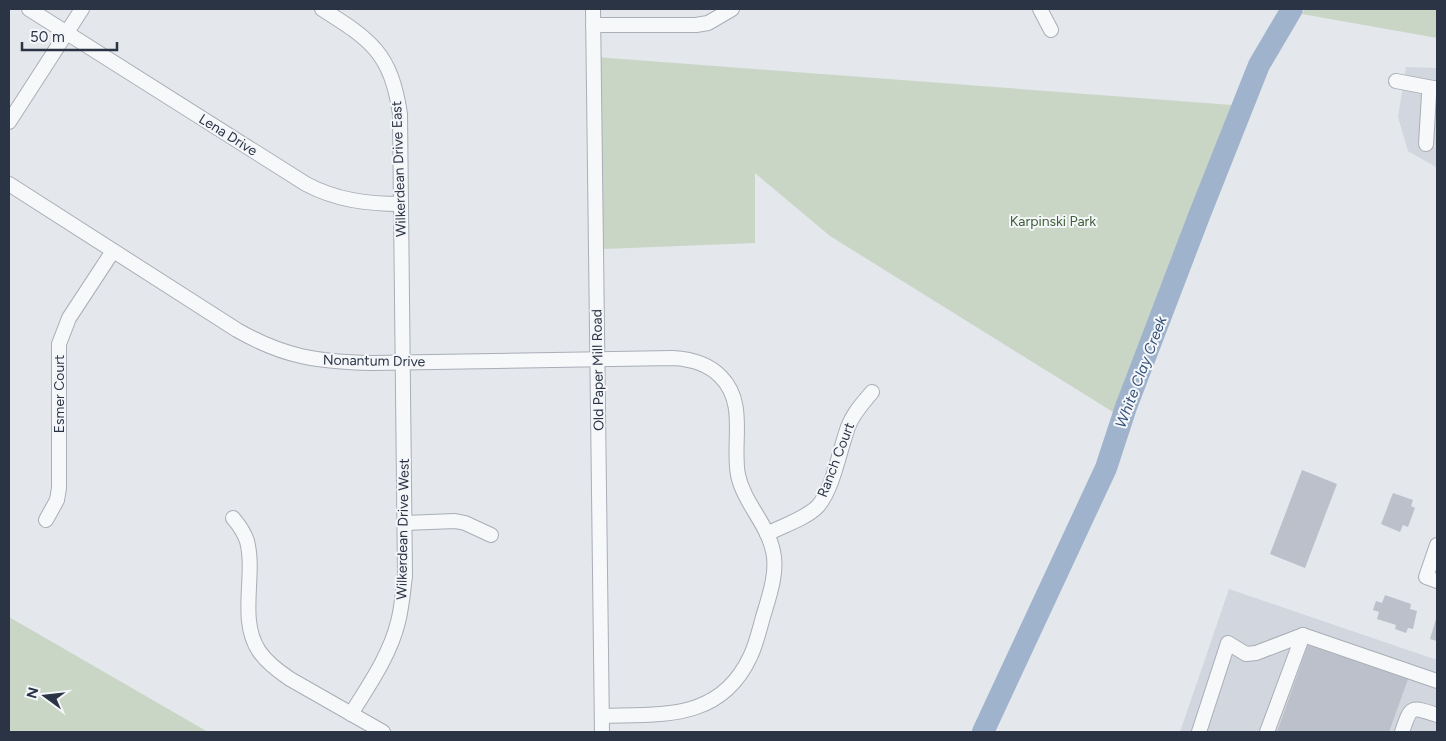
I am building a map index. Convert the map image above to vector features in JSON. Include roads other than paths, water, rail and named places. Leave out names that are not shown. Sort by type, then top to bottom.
[{"type":"street","name":"Lena Drive","points":[[29,9],[312,188],[345,199],[365,203],[401,204]]},
{"type":"street","points":[[9,122],[82,9]]},
{"type":"street","name":"Wilkerdean Drive East","points":[[322,9],[365,37],[387,65],[393,81],[400,114],[403,362]]},
{"type":"street","name":"Old Paper Mill Road","points":[[593,9],[602,732]]},
{"type":"street","points":[[593,25],[696,25],[708,23],[732,9]]},
{"type":"street","points":[[1040,9],[1050,30]]},
{"type":"street","points":[[1396,81],[1435,88]]},
{"type":"street","points":[[1426,144],[1429,95],[1435,88]]},
{"type":"street","name":"Nonantum Drive","points":[[9,184],[237,330],[272,348],[307,358],[328,361],[403,362],[673,358],[698,362],[722,377],[730,390],[736,415],[738,475],[746,499],[767,534]]},
{"type":"street","name":"Esmer Court","points":[[46,520],[57,500],[59,488],[60,344],[69,318],[113,251]]},
{"type":"street","name":"Wilkerdean Drive West","points":[[351,714],[380,665],[398,623],[405,576],[403,362]]},
{"type":"street","name":"Ranch Court","points":[[767,534],[809,513],[818,506],[829,486],[848,425],[855,412],[872,392]]},
{"type":"street","points":[[233,518],[241,528],[246,540],[249,556],[250,620],[252,635],[258,649],[276,670],[383,732]]},
{"type":"street","points":[[405,523],[455,521],[465,523],[491,536]]},
{"type":"street","points":[[602,716],[684,712],[711,701],[734,682],[750,656],[773,580],[773,551],[767,534]]},
{"type":"street","points":[[1432,579],[1437,545]]},
{"type":"street","points":[[1199,732],[1228,644],[1246,654],[1256,653],[1304,635],[1437,680]]},
{"type":"street","points":[[1267,732],[1304,635]]},
{"type":"street","points":[[1402,732],[1408,715],[1413,709],[1437,715]]},
{"type":"waterway","name":"White Clay Creek","points":[[983,732],[1106,468],[1126,407],[1259,65],[1292,9]]},
{"type":"park label","name":"Karpinski Park","points":[[1053,221]]}]
